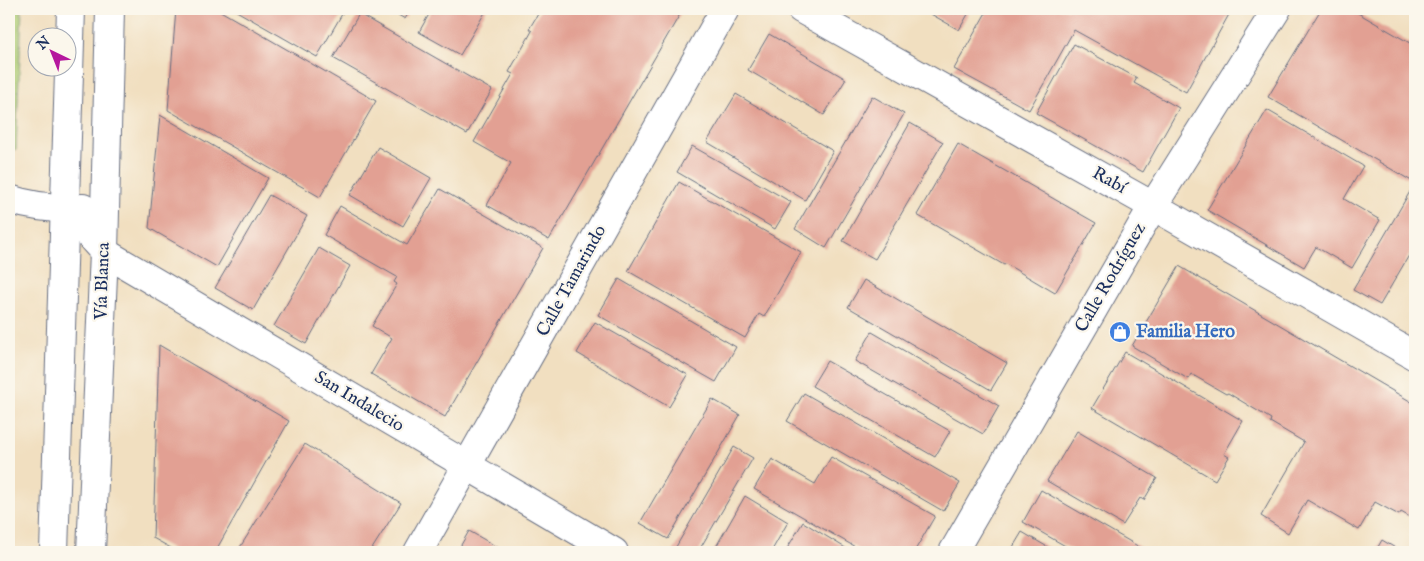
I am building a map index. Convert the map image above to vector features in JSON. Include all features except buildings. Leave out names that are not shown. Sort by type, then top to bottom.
[{"type":"street","points":[[54,552],[71,9]]},
{"type":"street","name":"Vía Blanca","points":[[91,552],[104,252],[110,9]]},
{"type":"street","name":"Calle Tamarindo","points":[[418,552],[725,9]]},
{"type":"street","name":"Rabí","points":[[801,9],[1153,206],[1415,356]]},
{"type":"street","name":"Calle Rodríguez","points":[[953,552],[1153,206],[1277,9]]},
{"type":"street","points":[[9,199],[23,204],[65,208],[105,208]]},
{"type":"street","name":"San Indalecio","points":[[65,208],[104,252],[614,552]]},
{"type":"green space","points":[[9,9],[22,9],[16,150],[9,149]]},
{"type":"place","name":"Familia Hero","points":[[1120,332]]}]
